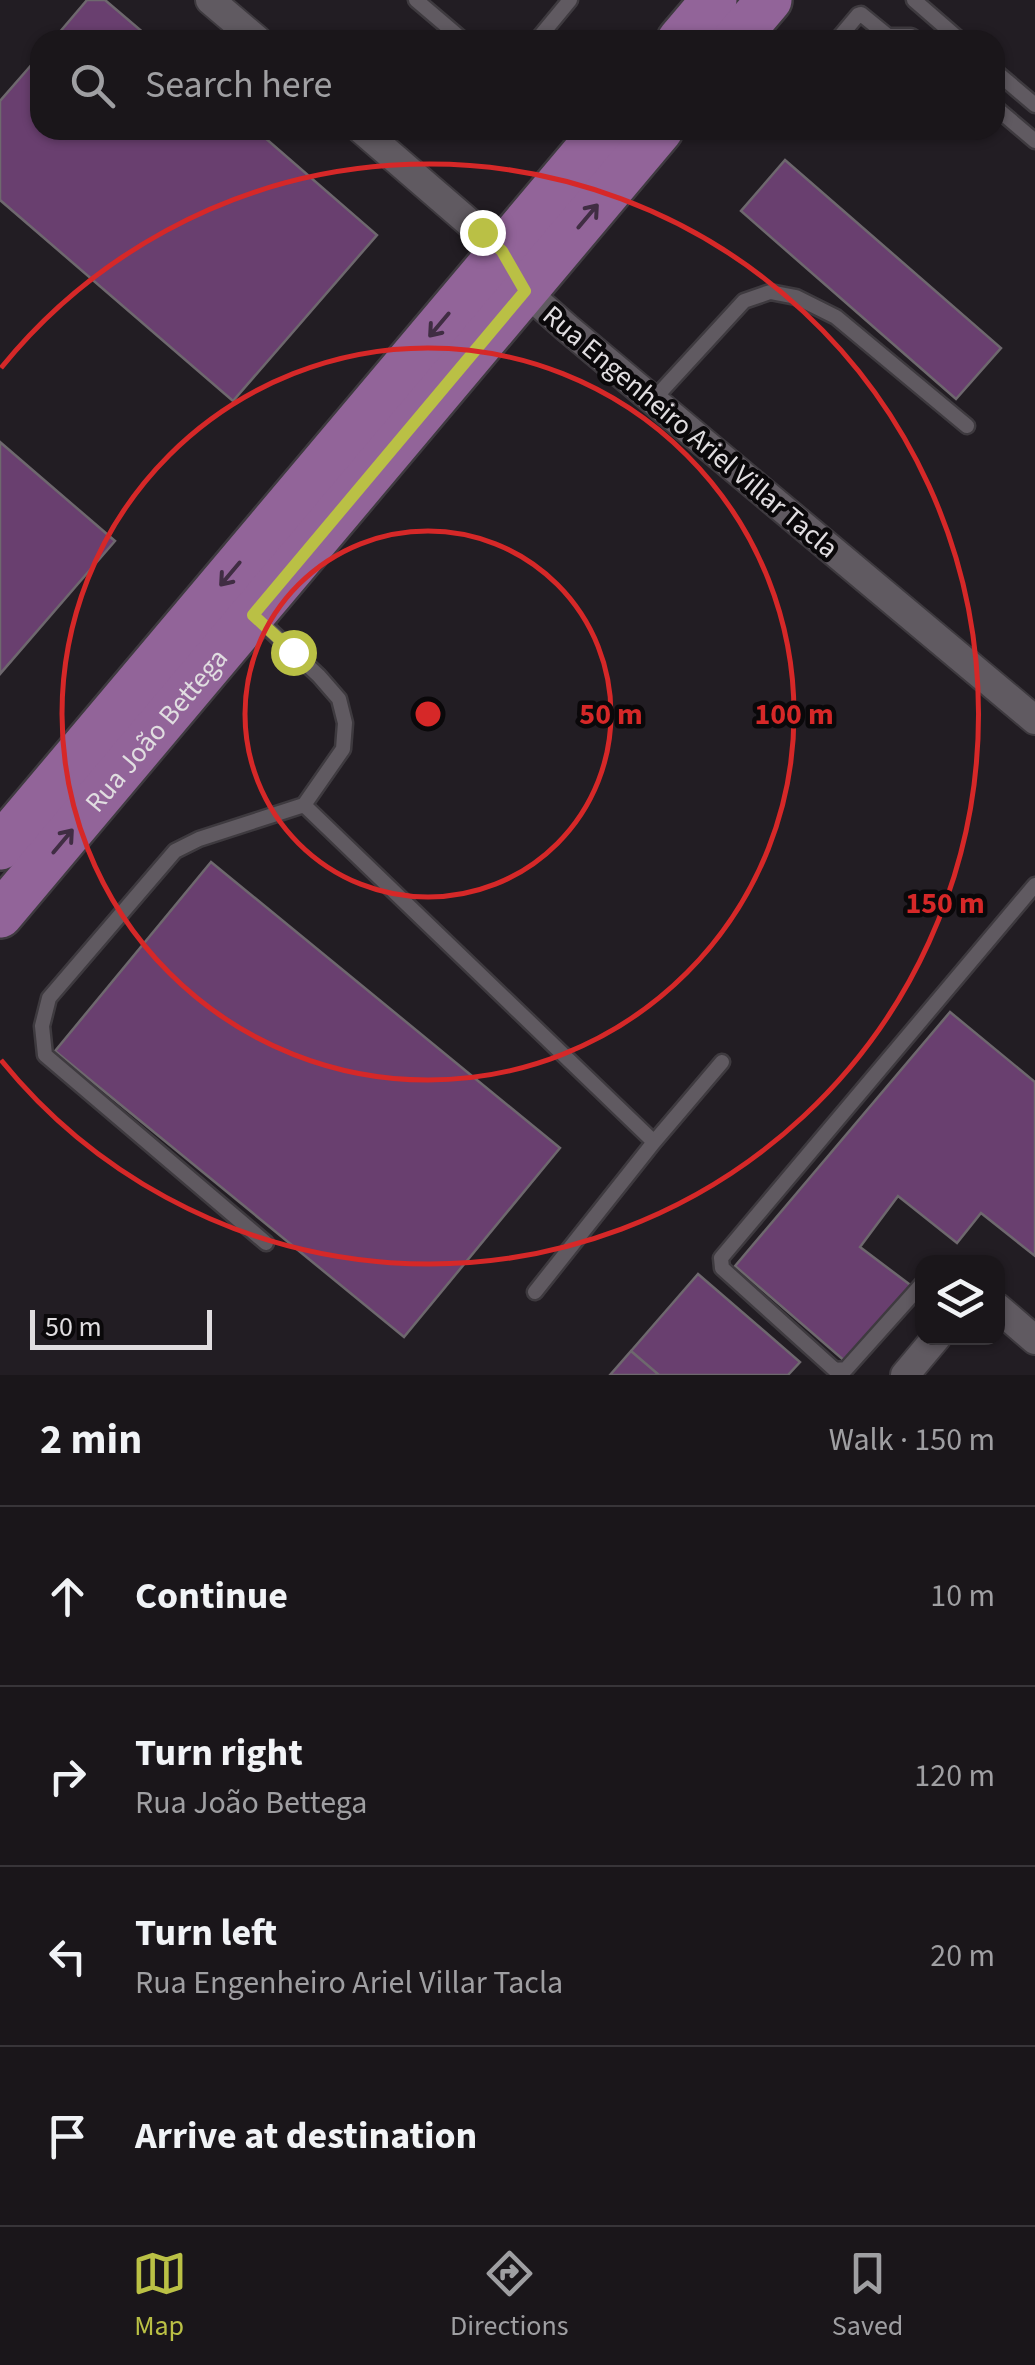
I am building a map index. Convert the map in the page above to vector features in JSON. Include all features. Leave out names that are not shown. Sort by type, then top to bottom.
[{"type":"main road","points":[[744,30],[769,0]]},
{"type":"main road","points":[[688,30],[711,1]]},
{"type":"main road","name":"Rua João Bettega","points":[[0,847],[502,251],[590,140]]},
{"type":"main road","name":"Rua João Bettega","points":[[0,916],[652,140]]},
{"type":"street","points":[[210,0],[245,30]]},
{"type":"street","name":"Rua Engenheiro Ariel Villar Tacla","points":[[374,140],[502,251],[525,291],[1035,720]]},
{"type":"street","points":[[1005,1314],[1035,1340]]},
{"type":"street","points":[[905,1375],[930,1345]]},
{"type":"lane","points":[[416,0],[451,30]]},
{"type":"lane","points":[[544,30],[570,0]]},
{"type":"lane","points":[[914,0],[948,30]]},
{"type":"lane","points":[[845,30],[861,14],[881,30]]},
{"type":"lane","points":[[1005,80],[1035,106]]},
{"type":"lane","points":[[1005,116],[1035,141]]},
{"type":"lane","points":[[654,399],[744,301],[770,292],[796,298],[836,317],[967,426]]},
{"type":"lane","points":[[253,615],[339,698],[345,723],[343,748],[304,805],[199,838],[175,852],[49,998],[42,1026],[45,1055],[266,1243]]},
{"type":"lane","points":[[304,805],[654,1142]]},
{"type":"lane","points":[[915,1292],[846,1370],[835,1370],[722,1268],[721,1258],[1035,885]]},
{"type":"lane","points":[[535,1292],[722,1062]]},
{"type":"building","points":[[87,0],[105,0],[140,30],[62,30]]},
{"type":"building","points":[[30,66],[30,140],[268,140],[377,235],[233,401],[0,200],[0,101]]},
{"type":"building","points":[[785,160],[1001,348],[956,399],[741,211]]},
{"type":"building","points":[[0,442],[115,541],[0,674]]},
{"type":"building","points":[[211,862],[560,1148],[404,1337],[55,1051]]},
{"type":"building","points":[[950,1012],[1035,1082],[1035,1256],[981,1213],[957,1243],[898,1196],[860,1247],[913,1287],[847,1363],[735,1266]]},
{"type":"building","points":[[698,1274],[800,1362],[788,1375],[659,1375],[631,1351]]},
{"type":"building","points":[[631,1351],[659,1375],[610,1375]]},
{"type":"route","points":[[293,652],[253,615],[525,291],[502,251],[482,232]]}]
